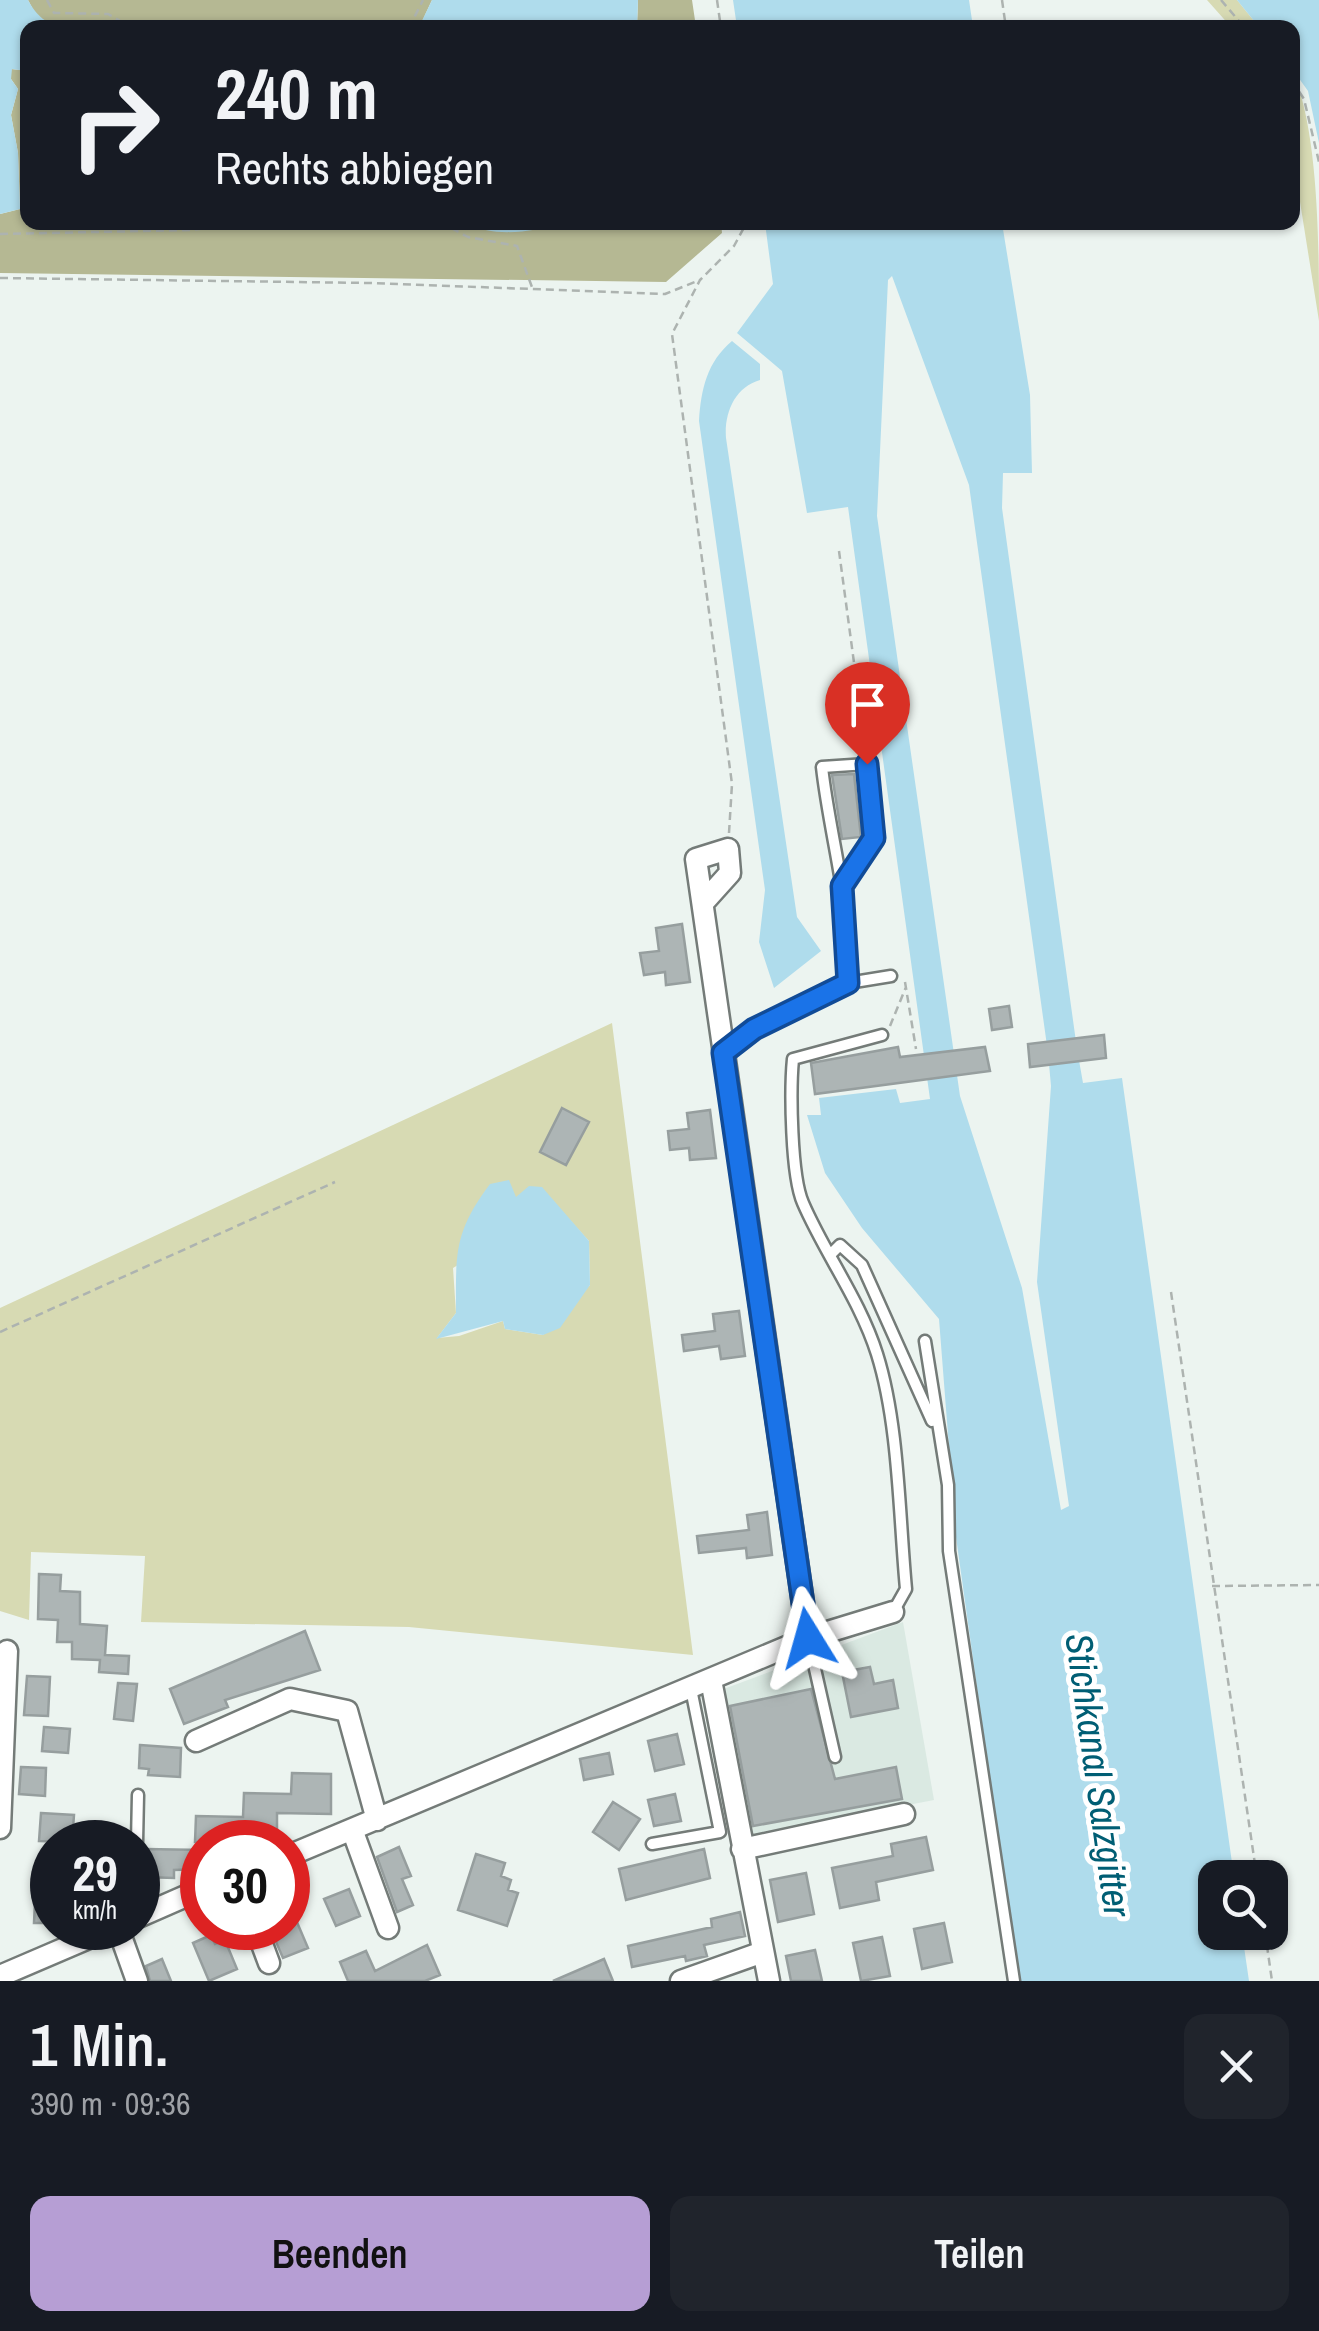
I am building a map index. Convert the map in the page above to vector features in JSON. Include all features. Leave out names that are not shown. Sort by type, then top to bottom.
[{"type":"street","points":[[703,903],[730,873],[728,849],[696,859],[808,1638]]},
{"type":"street","points":[[310,1848],[808,1638],[893,1612]]},
{"type":"street","points":[[0,1828],[6,1651]]},
{"type":"street","points":[[710,1680],[769,1981]]},
{"type":"street","points":[[196,1741],[290,1700],[348,1711],[377,1820]]},
{"type":"street","points":[[742,1848],[904,1814]]},
{"type":"street","points":[[352,1832],[388,1928]]},
{"type":"street","points":[[0,1976],[62,1950]]},
{"type":"street","points":[[124,1950],[137,1981]]},
{"type":"street","points":[[265,1950],[270,1963]]},
{"type":"street","points":[[681,1981],[763,1952]]},
{"type":"lane","points":[[842,886],[874,838],[867,764],[822,767],[832,848],[842,886],[848,983]]},
{"type":"lane","points":[[723,1053],[754,1029],[848,983],[891,976]]},
{"type":"lane","points":[[882,1034],[793,1059],[790,1087],[802,1200],[832,1253],[876,1352],[885,1388],[906,1588],[893,1612]]},
{"type":"lane","points":[[832,1253],[840,1245],[862,1265],[937,1431]]},
{"type":"lane","points":[[925,1341],[948,1485],[949,1551],[1014,1981]]},
{"type":"lane","points":[[808,1638],[836,1757]]},
{"type":"lane","points":[[652,1844],[720,1832],[690,1688]]},
{"type":"lane","points":[[137,1820],[138,1795]]},
{"type":"path","points":[[47,0],[54,14],[108,14],[118,20]]},
{"type":"path","points":[[1220,0],[1238,20]]},
{"type":"path","points":[[1300,93],[1319,162]]},
{"type":"path","points":[[0,234],[37,230]]},
{"type":"path","points":[[455,230],[468,237],[517,246],[534,292]]},
{"type":"path","points":[[728,849],[732,784],[672,334],[700,280],[734,246],[743,230]]},
{"type":"path","points":[[0,278],[370,283],[665,294],[700,280]]},
{"type":"path","points":[[839,552],[865,725],[867,764]]},
{"type":"path","points":[[891,976],[904,973],[916,1049]]},
{"type":"path","points":[[882,1034],[892,1024],[906,987]]},
{"type":"path","points":[[0,1332],[335,1182]]},
{"type":"path","points":[[1171,1292],[1254,1860]]},
{"type":"path","points":[[1212,1586],[1319,1585]]},
{"type":"path","points":[[1268,1950],[1272,1981]]},
{"type":"shaded area","points":[[903,1622],[934,1800],[751,1835],[721,1690]]},
{"type":"green space","points":[[28,0],[432,0],[423,20],[37,17]]},
{"type":"green space","points":[[638,0],[692,0],[695,20],[637,20]]},
{"type":"green space","points":[[1207,0],[1237,0],[1253,20],[1225,20]]},
{"type":"green space","points":[[11,69],[20,70],[20,209],[18,153],[11,115],[18,89],[11,79]]},
{"type":"green space","points":[[1300,92],[1308,124],[1318,225],[1319,321],[1300,202]]},
{"type":"green space","points":[[20,209],[20,230],[722,233],[666,282],[0,273],[0,214]]},
{"type":"green space","points":[[612,1023],[693,1655],[409,1627],[141,1622],[145,1556],[31,1552],[29,1620],[0,1611],[0,1308]],"holes":[[[557,1206],[589,1241],[590,1285],[543,1335],[505,1329],[503,1321],[459,1336],[437,1338],[456,1313],[453,1268]]]},
{"type":"water","points":[[0,0],[28,0],[45,20],[20,20],[20,70],[12,69],[11,79],[18,89],[11,115],[18,153],[20,209],[0,214]]},
{"type":"water","points":[[432,0],[638,0],[637,20],[422,20]]},
{"type":"water","points":[[733,0],[969,0],[972,20],[736,20]]},
{"type":"water","points":[[1237,0],[1319,0],[1319,143],[1308,91],[1300,80],[1300,20],[1253,20]]},
{"type":"water","name":"Stichkanal Salzgitter","points":[[766,230],[1003,230],[1030,395],[1032,473],[1003,473],[1002,508],[1077,1049],[1083,1083],[1122,1078],[1232,1860],[1198,1860],[1198,1950],[1244,1950],[1249,1981],[1018,1981],[956,1537],[939,1319],[862,1228],[825,1173],[807,1115],[821,1115],[819,1098],[896,1089],[900,1103],[930,1099],[848,507],[807,513],[782,371],[737,333],[773,284]],"holes":[[[892,276],[969,485],[1051,1086],[1037,1282],[1069,1506],[1061,1510],[1022,1288],[960,1096],[877,516],[888,280]]]},
{"type":"water","points":[[732,341],[760,364],[760,380],[744,388],[733,402],[726,438],[797,917],[821,951],[774,988],[759,942],[765,890],[699,421],[707,377]]},
{"type":"water","points":[[509,1180],[516,1197],[529,1186],[542,1187],[589,1241],[590,1285],[560,1328],[543,1335],[505,1329],[503,1321],[436,1339],[456,1313],[459,1245],[469,1217],[490,1184]]},
{"type":"building","points":[[854,774],[861,837],[842,839],[832,775]]},
{"type":"building","points":[[682,924],[690,982],[666,985],[665,972],[644,975],[640,953],[659,951],[656,928]]},
{"type":"building","points":[[1009,1006],[1012,1027],[992,1030],[989,1009]]},
{"type":"building","points":[[1104,1035],[1106,1058],[1030,1067],[1028,1044]]},
{"type":"building","points":[[898,1047],[900,1057],[985,1047],[990,1071],[815,1094],[811,1063]]},
{"type":"building","points":[[562,1108],[589,1122],[566,1165],[540,1152]]},
{"type":"building","points":[[710,1110],[716,1158],[690,1160],[689,1148],[670,1150],[668,1131],[689,1129],[687,1113]]},
{"type":"building","points":[[739,1311],[745,1356],[721,1359],[719,1346],[684,1351],[682,1335],[715,1331],[713,1314]]},
{"type":"building","points":[[767,1512],[772,1555],[747,1558],[746,1548],[699,1553],[697,1536],[749,1530],[747,1515]]},
{"type":"building","points":[[39,1574],[61,1575],[60,1591],[80,1592],[80,1624],[107,1626],[105,1655],[129,1656],[128,1674],[99,1672],[100,1660],[72,1659],[72,1642],[57,1642],[58,1620],[38,1619]]},
{"type":"building","points":[[305,1631],[320,1670],[225,1700],[228,1707],[184,1724],[170,1689]]},
{"type":"building","points":[[870,1667],[874,1684],[893,1680],[898,1708],[851,1717],[842,1672]]},
{"type":"building","points":[[27,1676],[50,1677],[48,1716],[24,1715]]},
{"type":"building","points":[[118,1683],[137,1684],[133,1721],[114,1719]]},
{"type":"building","points":[[811,1689],[835,1779],[896,1767],[902,1799],[753,1826],[730,1706]]},
{"type":"building","points":[[44,1727],[70,1729],[68,1753],[42,1751]]},
{"type":"building","points":[[677,1734],[684,1764],[655,1771],[648,1741]]},
{"type":"building","points":[[140,1745],[181,1748],[180,1777],[148,1775],[149,1769],[139,1768]]},
{"type":"building","points":[[609,1753],[613,1774],[584,1780],[580,1759]]},
{"type":"building","points":[[21,1767],[46,1768],[45,1796],[19,1794]]},
{"type":"building","points":[[292,1773],[331,1774],[331,1814],[277,1813],[277,1820],[196,1820],[196,1816],[243,1817],[244,1793],[291,1794]]},
{"type":"building","points":[[675,1794],[681,1821],[654,1826],[648,1800]]},
{"type":"building","points":[[613,1802],[640,1819],[619,1850],[593,1832]]},
{"type":"building","points":[[41,1813],[74,1815],[74,1820],[40,1820]]},
{"type":"building","points":[[926,1837],[933,1870],[876,1882],[879,1900],[840,1908],[832,1868],[893,1856],[891,1844]]},
{"type":"building","points":[[399,1847],[411,1876],[402,1879],[413,1905],[397,1912],[377,1857]]},
{"type":"building","points":[[160,1849],[180,1850],[180,1870],[174,1870],[174,1878],[160,1878]]},
{"type":"building","points":[[704,1849],[710,1878],[626,1900],[619,1869]]},
{"type":"building","points":[[476,1854],[505,1863],[501,1876],[511,1880],[508,1890],[518,1893],[507,1926],[458,1910]]},
{"type":"building","points":[[806,1873],[814,1914],[778,1922],[770,1880]]},
{"type":"building","points":[[349,1889],[360,1916],[336,1926],[324,1899]]},
{"type":"building","points":[[740,1912],[745,1936],[704,1945],[707,1956],[686,1961],[685,1956],[632,1967],[628,1946],[712,1927],[711,1919]]},
{"type":"building","points":[[944,1923],[952,1962],[922,1969],[914,1929]]},
{"type":"building","points":[[882,1937],[890,1976],[861,1981],[853,1943]]},
{"type":"building","points":[[427,1945],[440,1975],[425,1981],[348,1981],[340,1962],[366,1951],[375,1971]]},
{"type":"building","points":[[196,1950],[229,1950],[237,1969],[209,1981]]},
{"type":"building","points":[[280,1950],[303,1950],[283,1958]]},
{"type":"building","points":[[815,1950],[822,1981],[791,1981],[786,1956]]},
{"type":"building","points":[[162,1959],[171,1981],[150,1981],[146,1966]]},
{"type":"building","points":[[604,1959],[613,1981],[553,1981]]},
{"type":"route","points":[[808,1638],[723,1053],[754,1029],[848,983],[850,956],[842,886],[874,838],[867,764]]}]
